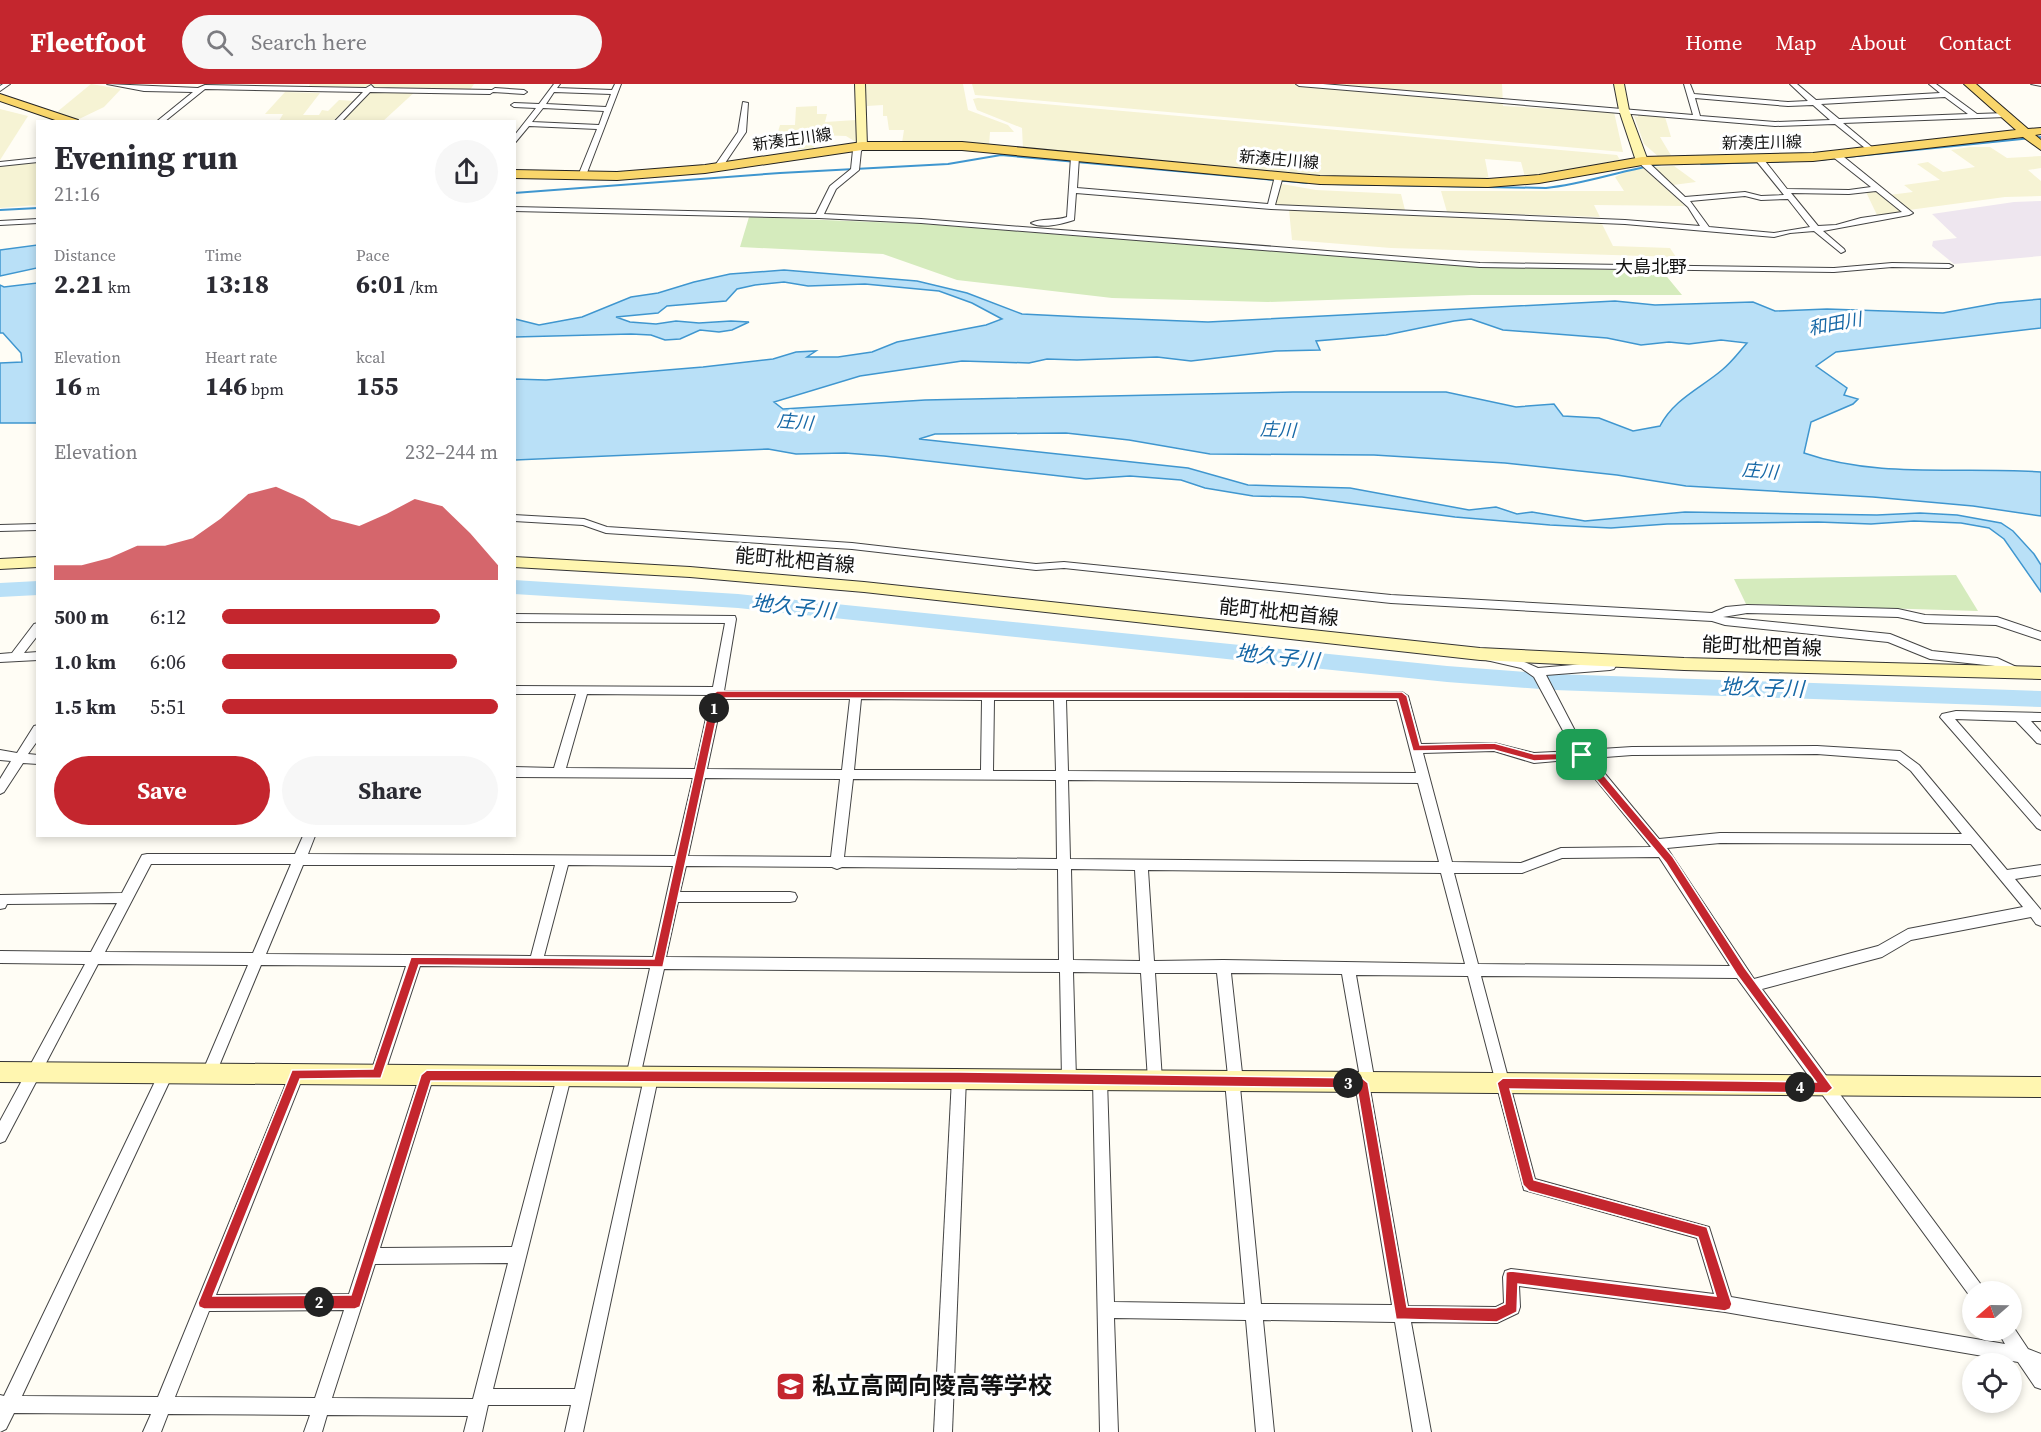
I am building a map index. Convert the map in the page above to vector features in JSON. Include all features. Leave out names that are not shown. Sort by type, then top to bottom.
[{"type":"main road","points":[[1969,84],[2028,132],[2041,146]]},
{"type":"main road","points":[[0,97],[68,120]]},
{"type":"main road","name":"新湊庄川線","points":[[516,174],[628,175],[718,167],[862,146],[962,146],[1278,176],[1352,181],[1488,183],[1539,179],[1642,161],[1836,155],[2041,131]]},
{"type":"street","points":[[0,89],[7,84]]},
{"type":"street","points":[[110,84],[144,89],[372,87],[524,92]]},
{"type":"street","points":[[582,176],[618,84]]},
{"type":"street","points":[[819,216],[833,188],[855,169],[856,150],[862,146],[860,84]]},
{"type":"street","points":[[1299,84],[1775,124],[2006,116]]},
{"type":"street","points":[[1619,84],[1624,110],[1642,161],[1691,206],[1706,229]]},
{"type":"street","points":[[1687,84],[1697,117]]},
{"type":"street","points":[[1793,84],[1870,150]]},
{"type":"street","points":[[1932,84],[1976,116]]},
{"type":"street","points":[[2034,84],[2041,84]]},
{"type":"street","points":[[162,120],[204,87]]},
{"type":"street","points":[[339,120],[372,87]]},
{"type":"street","points":[[516,139],[555,87],[614,93]]},
{"type":"street","points":[[1690,96],[1788,104],[1947,95]]},
{"type":"street","points":[[718,167],[742,132],[745,103]]},
{"type":"street","points":[[514,105],[609,109]]},
{"type":"street","points":[[528,124],[602,127]]},
{"type":"street","points":[[1072,190],[1271,207],[1613,221],[1774,235],[1790,231],[1838,227],[1861,219],[1909,213],[1836,155]]},
{"type":"street","points":[[982,225],[1060,222],[1071,218],[1075,157]]},
{"type":"street","points":[[1758,158],[1816,229],[1841,252]]},
{"type":"street","points":[[0,164],[36,160]]},
{"type":"street","points":[[1271,207],[1278,176]]},
{"type":"street","points":[[1683,199],[1745,194],[1761,198],[1788,194],[1878,189]]},
{"type":"street","points":[[516,209],[819,216],[982,225],[1480,265],[1834,270],[1892,265],[1949,266]]},
{"type":"street","points":[[0,223],[36,221]]},
{"type":"street","points":[[516,518],[584,522],[606,530],[852,546],[1036,567],[1064,565],[1391,599],[1713,617],[1725,621],[1890,638],[1930,655],[1997,662],[2019,673]]},
{"type":"street","points":[[0,528],[36,527]]},
{"type":"street","points":[[0,564],[36,562]]},
{"type":"street","name":"能町枇杷首線","points":[[516,562],[690,572],[864,587],[1480,654],[1823,669],[2041,673]]},
{"type":"street","points":[[1713,617],[1726,611],[1747,609],[1898,613],[1925,619],[1997,621],[2041,636]]},
{"type":"street","points":[[516,618],[731,619],[718,693],[659,963],[642,1078],[574,1432]]},
{"type":"street","points":[[15,657],[36,630]]},
{"type":"street","points":[[1480,654],[1539,672],[1610,666],[1613,661]]},
{"type":"street","points":[[0,658],[36,656]]},
{"type":"street","points":[[1539,672],[1582,755],[1659,848],[1741,972],[1968,1281]]},
{"type":"street","points":[[516,690],[1402,696],[1529,1185],[1702,1232],[1725,1304]]},
{"type":"street","points":[[558,773],[583,690]]},
{"type":"street","points":[[837,864],[845,774],[856,694]]},
{"type":"street","points":[[987,775],[988,694]]},
{"type":"street","points":[[1060,694],[1062,864],[1069,1079]]},
{"type":"street","points":[[2019,716],[2041,740]]},
{"type":"street","points":[[2041,717],[1946,717],[2041,825]]},
{"type":"street","points":[[0,789],[36,732]]},
{"type":"street","points":[[1416,749],[1494,747],[1534,758],[1632,751],[1817,750],[1900,756],[1915,768],[2037,916]]},
{"type":"street","points":[[0,755],[36,760]]},
{"type":"street","points":[[516,772],[1424,778]]},
{"type":"street","points":[[209,1073],[309,837]]},
{"type":"street","points":[[0,1136],[147,859],[1522,868],[1561,854],[1659,848],[1720,838],[1973,839]]},
{"type":"street","points":[[536,961],[563,860]]},
{"type":"street","points":[[1141,865],[1155,1080]]},
{"type":"street","points":[[2004,876],[2041,870]]},
{"type":"street","points":[[672,897],[790,897]]},
{"type":"street","points":[[0,904],[3,899],[126,898]]},
{"type":"street","points":[[1752,986],[1881,951],[1908,935],[2037,916]]},
{"type":"street","points":[[0,957],[1741,972]]},
{"type":"street","points":[[377,1075],[415,961]]},
{"type":"street","points":[[1223,966],[1265,1432]]},
{"type":"street","points":[[1348,968],[1401,1314],[1422,1432]]},
{"type":"street","points":[[0,1072],[642,1078],[960,1078],[2039,1090]]},
{"type":"street","points":[[0,1423],[5,1404],[166,1074]]},
{"type":"street","points":[[152,1432],[297,1074]]},
{"type":"street","points":[[313,1432],[427,1075]]},
{"type":"street","points":[[473,1432],[564,1077]]},
{"type":"street","points":[[943,1432],[960,1078]]},
{"type":"street","points":[[1100,1080],[1109,1432]]},
{"type":"street","points":[[370,1257],[518,1255]]},
{"type":"street","points":[[1106,1310],[1497,1315],[1512,1307],[1511,1277],[1725,1304],[2023,1355],[2041,1363]]},
{"type":"street","points":[[204,1303],[355,1302]]},
{"type":"street","points":[[2013,1341],[2041,1381]]},
{"type":"street","points":[[5,1404],[163,1404],[321,1408],[582,1397]]},
{"type":"shaded area","points":[[91,84],[121,89],[104,107],[77,120],[57,112]]},
{"type":"shaded area","points":[[310,84],[474,84],[470,90],[418,89],[384,120],[341,120],[377,87],[308,87]]},
{"type":"shaded area","points":[[865,84],[963,84],[968,110],[1008,125],[1014,132],[990,132],[989,146],[902,143],[904,130],[889,130],[887,116],[883,116],[883,105],[867,106]]},
{"type":"shaded area","points":[[972,84],[1502,84],[1503,106],[1614,112],[1623,152],[975,95]]},
{"type":"shaded area","points":[[285,92],[320,93],[303,115],[319,115],[322,110],[328,111],[339,100],[354,101],[334,120],[280,120],[283,114],[265,114]]},
{"type":"shaded area","points":[[973,99],[1617,155],[1620,160],[1525,177],[1521,162],[1485,159],[1489,180],[1329,176],[1238,170],[1023,149],[1022,128],[977,110]]},
{"type":"shaded area","points":[[817,106],[817,114],[827,114],[825,122],[856,120],[856,142],[846,136],[815,135],[814,149],[798,149],[798,142],[775,142],[780,125],[795,125],[796,107]]},
{"type":"shaded area","points":[[0,109],[28,116],[0,160]]},
{"type":"shaded area","points":[[1638,114],[1665,117],[1671,137],[1660,137],[1672,157],[1659,157],[1644,144],[1634,116],[1638,117]]},
{"type":"shaded area","points":[[1990,147],[2007,158],[2041,156],[2041,168],[2028,170],[2041,181],[2041,196],[2005,197],[1909,210],[1889,195],[1913,192],[1904,185],[1940,180],[1917,164],[1928,162],[1943,172],[1975,167],[1951,150]]},
{"type":"shaded area","points":[[36,163],[36,205],[0,208],[0,166]]},
{"type":"shaded area","points":[[1674,166],[1696,182],[1673,185],[1653,167]]},
{"type":"shaded area","points":[[1644,168],[1685,206],[1594,205],[1600,217],[1447,212],[1441,191],[1624,191],[1615,177],[1625,172]]},
{"type":"shaded area","points":[[1282,184],[1316,190],[1401,194],[1405,210],[1275,205]]},
{"type":"shaded area","points":[[1876,190],[1904,212],[1877,215],[1866,192]]},
{"type":"shaded area","points":[[2041,201],[2041,256],[1954,264],[1932,246],[1933,241],[1957,238],[1932,214],[2014,202]]},
{"type":"shaded area","points":[[1289,210],[1601,222],[1613,246],[1670,248],[1676,257],[1391,248],[1292,240]]},
{"type":"green space","points":[[749,217],[924,224],[1412,262],[1663,272],[1682,295],[1472,295],[1268,302],[1112,298],[957,280],[883,254],[740,247]]},
{"type":"green space","points":[[1956,575],[1978,611],[1746,604],[1734,579]]},
{"type":"water","points":[[36,245],[36,268],[0,276],[0,250]]},
{"type":"water","points":[[784,270],[917,281],[967,293],[1022,314],[1208,322],[1615,301],[1655,305],[1753,302],[1775,311],[1827,309],[1943,313],[1998,303],[2041,299],[2041,328],[1836,352],[1816,366],[1847,388],[1844,395],[1858,399],[1853,404],[1811,422],[1804,453],[1832,461],[1891,469],[2041,472],[2041,516],[1973,506],[1873,497],[1686,486],[1617,475],[1505,463],[1374,455],[1210,454],[1129,440],[1066,433],[935,434],[919,439],[1188,468],[1248,485],[1350,488],[1469,510],[1496,507],[1517,514],[1532,512],[1585,521],[1685,512],[1957,515],[2001,523],[2013,531],[2041,565],[2041,592],[2004,539],[1989,528],[1961,523],[1914,521],[1871,524],[1818,522],[1667,524],[1611,528],[1550,525],[1455,517],[1302,497],[1253,496],[1205,488],[1181,480],[1130,476],[1086,479],[884,456],[845,453],[796,454],[768,449],[516,460],[516,379],[546,380],[703,367],[773,359],[796,352],[816,351],[807,357],[838,357],[872,352],[897,342],[986,325],[1002,319],[972,303],[939,291],[865,284],[808,286],[784,282],[737,289],[726,301],[667,306],[658,313],[616,317],[630,322],[656,324],[676,321],[749,322],[732,330],[719,332],[700,330],[680,339],[665,340],[651,335],[631,334],[516,337],[516,319],[539,325],[582,317],[631,297],[658,293],[730,274]],"holes":[[[1471,319],[1503,330],[1607,338],[1641,345],[1669,342],[1689,344],[1721,340],[1747,343],[1726,367],[1673,408],[1660,426],[1633,431],[1599,418],[1563,416],[1554,404],[1516,407],[1446,392],[1293,392],[925,400],[783,409],[774,402],[860,376],[962,361],[1029,363],[1047,359],[1157,357],[1191,361],[1276,351],[1320,350],[1316,341],[1386,335]]]},
{"type":"water","points":[[36,283],[36,423],[0,423],[0,363],[22,362],[21,353],[3,333],[0,333],[0,285],[4,287]]},
{"type":"waterway","points":[[1818,160],[2041,137]]},
{"type":"waterway","points":[[516,193],[780,173],[948,164],[1001,155],[1307,183]]},
{"type":"waterway","points":[[1701,164],[1793,161]]},
{"type":"waterway","points":[[1332,184],[1546,188],[1661,164]]},
{"type":"waterway","points":[[0,210],[36,208]]},
{"type":"waterway","name":"地久子川","points":[[516,587],[738,601],[1447,674],[1554,682],[2041,699]]},
{"type":"waterway","name":"地久子川","points":[[0,590],[36,588]]},
{"type":"place","name":"私立高岡向陵高等学校","points":[[791,1386]]},
{"type":"district","name":"大島北野","points":[[1651,267]]},
{"type":"route","points":[[717,694],[1402,696],[1416,749],[1494,747],[1534,758],[1582,755],[1669,860],[1741,972],[1827,1088],[1503,1083],[1529,1185],[1702,1232],[1725,1304],[1511,1277],[1512,1307],[1497,1315],[1401,1314],[1362,1083],[427,1075],[355,1302],[204,1303],[297,1074],[377,1075],[415,961],[659,963],[717,694]]},
{"type":"water label","name":"和田川","points":[[1835,324]]},
{"type":"water label","name":"庄川","points":[[795,422]]},
{"type":"water label","name":"庄川","points":[[1278,430]]},
{"type":"water label","name":"庄川","points":[[1760,471]]}]
